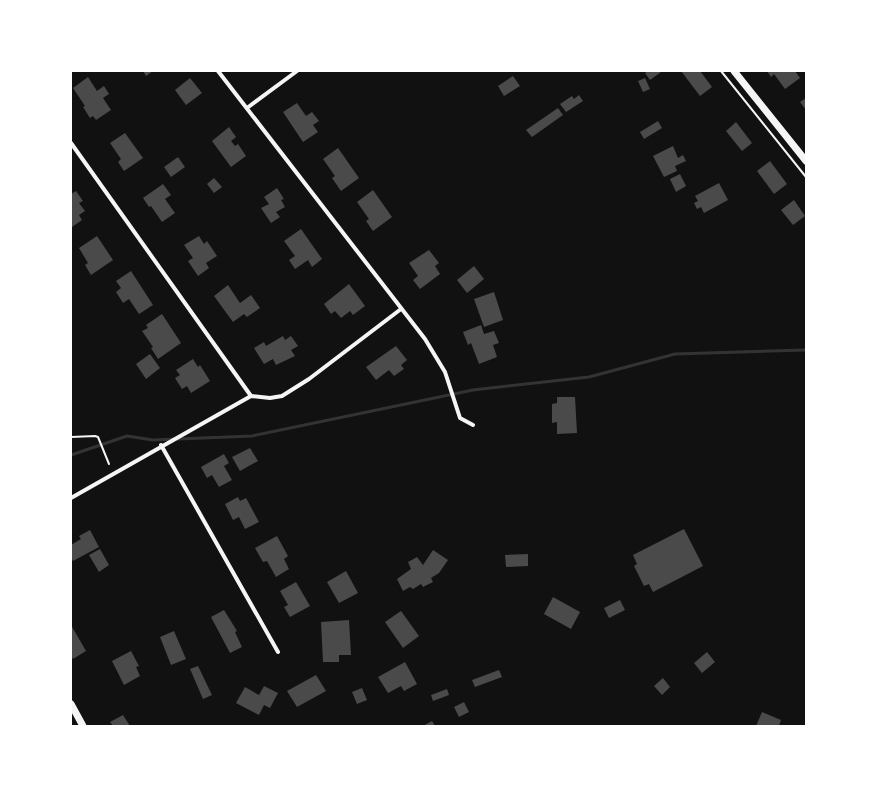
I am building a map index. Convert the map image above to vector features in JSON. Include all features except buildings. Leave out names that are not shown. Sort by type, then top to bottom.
[{"type":"street","points":[[218,71],[400,309],[425,339],[445,372],[460,418],[473,425]]},
{"type":"street","points":[[247,108],[297,71]]},
{"type":"street","points":[[734,71],[806,161]]},
{"type":"street","points":[[71,143],[251,396]]},
{"type":"street","points":[[71,498],[251,396],[270,398],[282,396],[309,379],[400,309]]},
{"type":"street","points":[[161,446],[278,652]]},
{"type":"street","points":[[71,704],[83,726]]},
{"type":"path","points":[[721,71],[806,177]]},
{"type":"path","points":[[71,437],[94,436],[100,441],[109,464]]},
{"type":"waterway","points":[[71,455],[127,436],[153,440],[252,436],[473,390],[589,377],[675,354],[806,350]]}]
